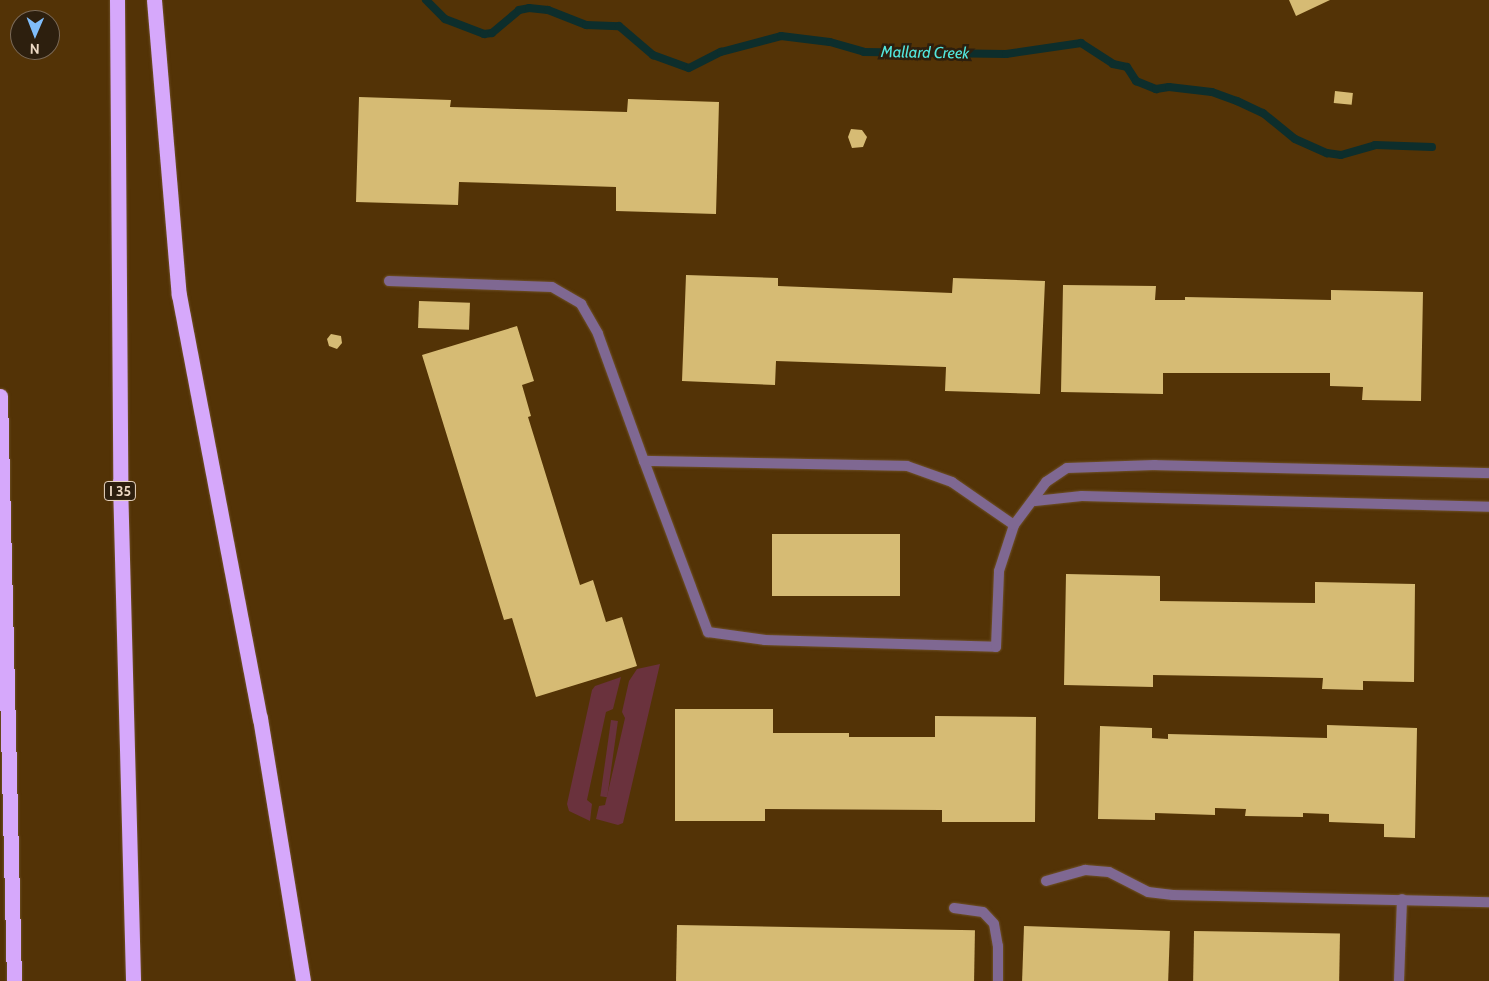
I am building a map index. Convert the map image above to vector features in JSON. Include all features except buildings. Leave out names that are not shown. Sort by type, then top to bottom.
[{"type":"highway","name":"I 35","points":[[117,0],[120,492],[133,981]]},
{"type":"highway","points":[[154,0],[179,295],[260,718],[304,981]]},
{"type":"highway","points":[[0,396],[14,981]]},
{"type":"lane","points":[[389,282],[552,286],[581,304],[598,334],[708,632],[765,640],[996,647],[999,571],[1014,525],[1035,501],[1046,482],[1067,468],[1105,465],[1489,473]]},
{"type":"lane","points":[[644,461],[907,466],[952,482],[1014,525]]},
{"type":"lane","points":[[1035,501],[1082,496],[1489,507]]},
{"type":"lane","points":[[1046,881],[1085,870],[1109,872],[1148,892],[1173,895],[1489,902]]},
{"type":"lane","points":[[1399,981],[1402,899]]},
{"type":"lane","points":[[954,908],[983,912],[994,924],[998,946],[998,981]]},
{"type":"shaded area","points":[[660,664],[623,823],[618,825],[596,819],[599,806],[605,805],[625,718],[622,712],[629,681],[637,669]]},
{"type":"shaded area","points":[[621,677],[613,709],[606,712],[587,800],[592,804],[590,821],[569,811],[567,804],[592,690],[595,686]]},
{"type":"shaded area","points":[[611,720],[618,721],[607,797],[600,796]]},
{"type":"waterway","name":"Mallard Creek","points":[[426,0],[445,19],[484,34],[492,33],[519,10],[529,8],[548,10],[586,25],[619,26],[653,55],[689,68],[721,52],[781,36],[830,42],[864,52],[1006,54],[1081,43],[1113,64],[1127,67],[1136,81],[1156,89],[1169,87],[1212,92],[1237,101],[1263,113],[1295,139],[1327,153],[1341,155],[1375,145],[1432,147]]}]
